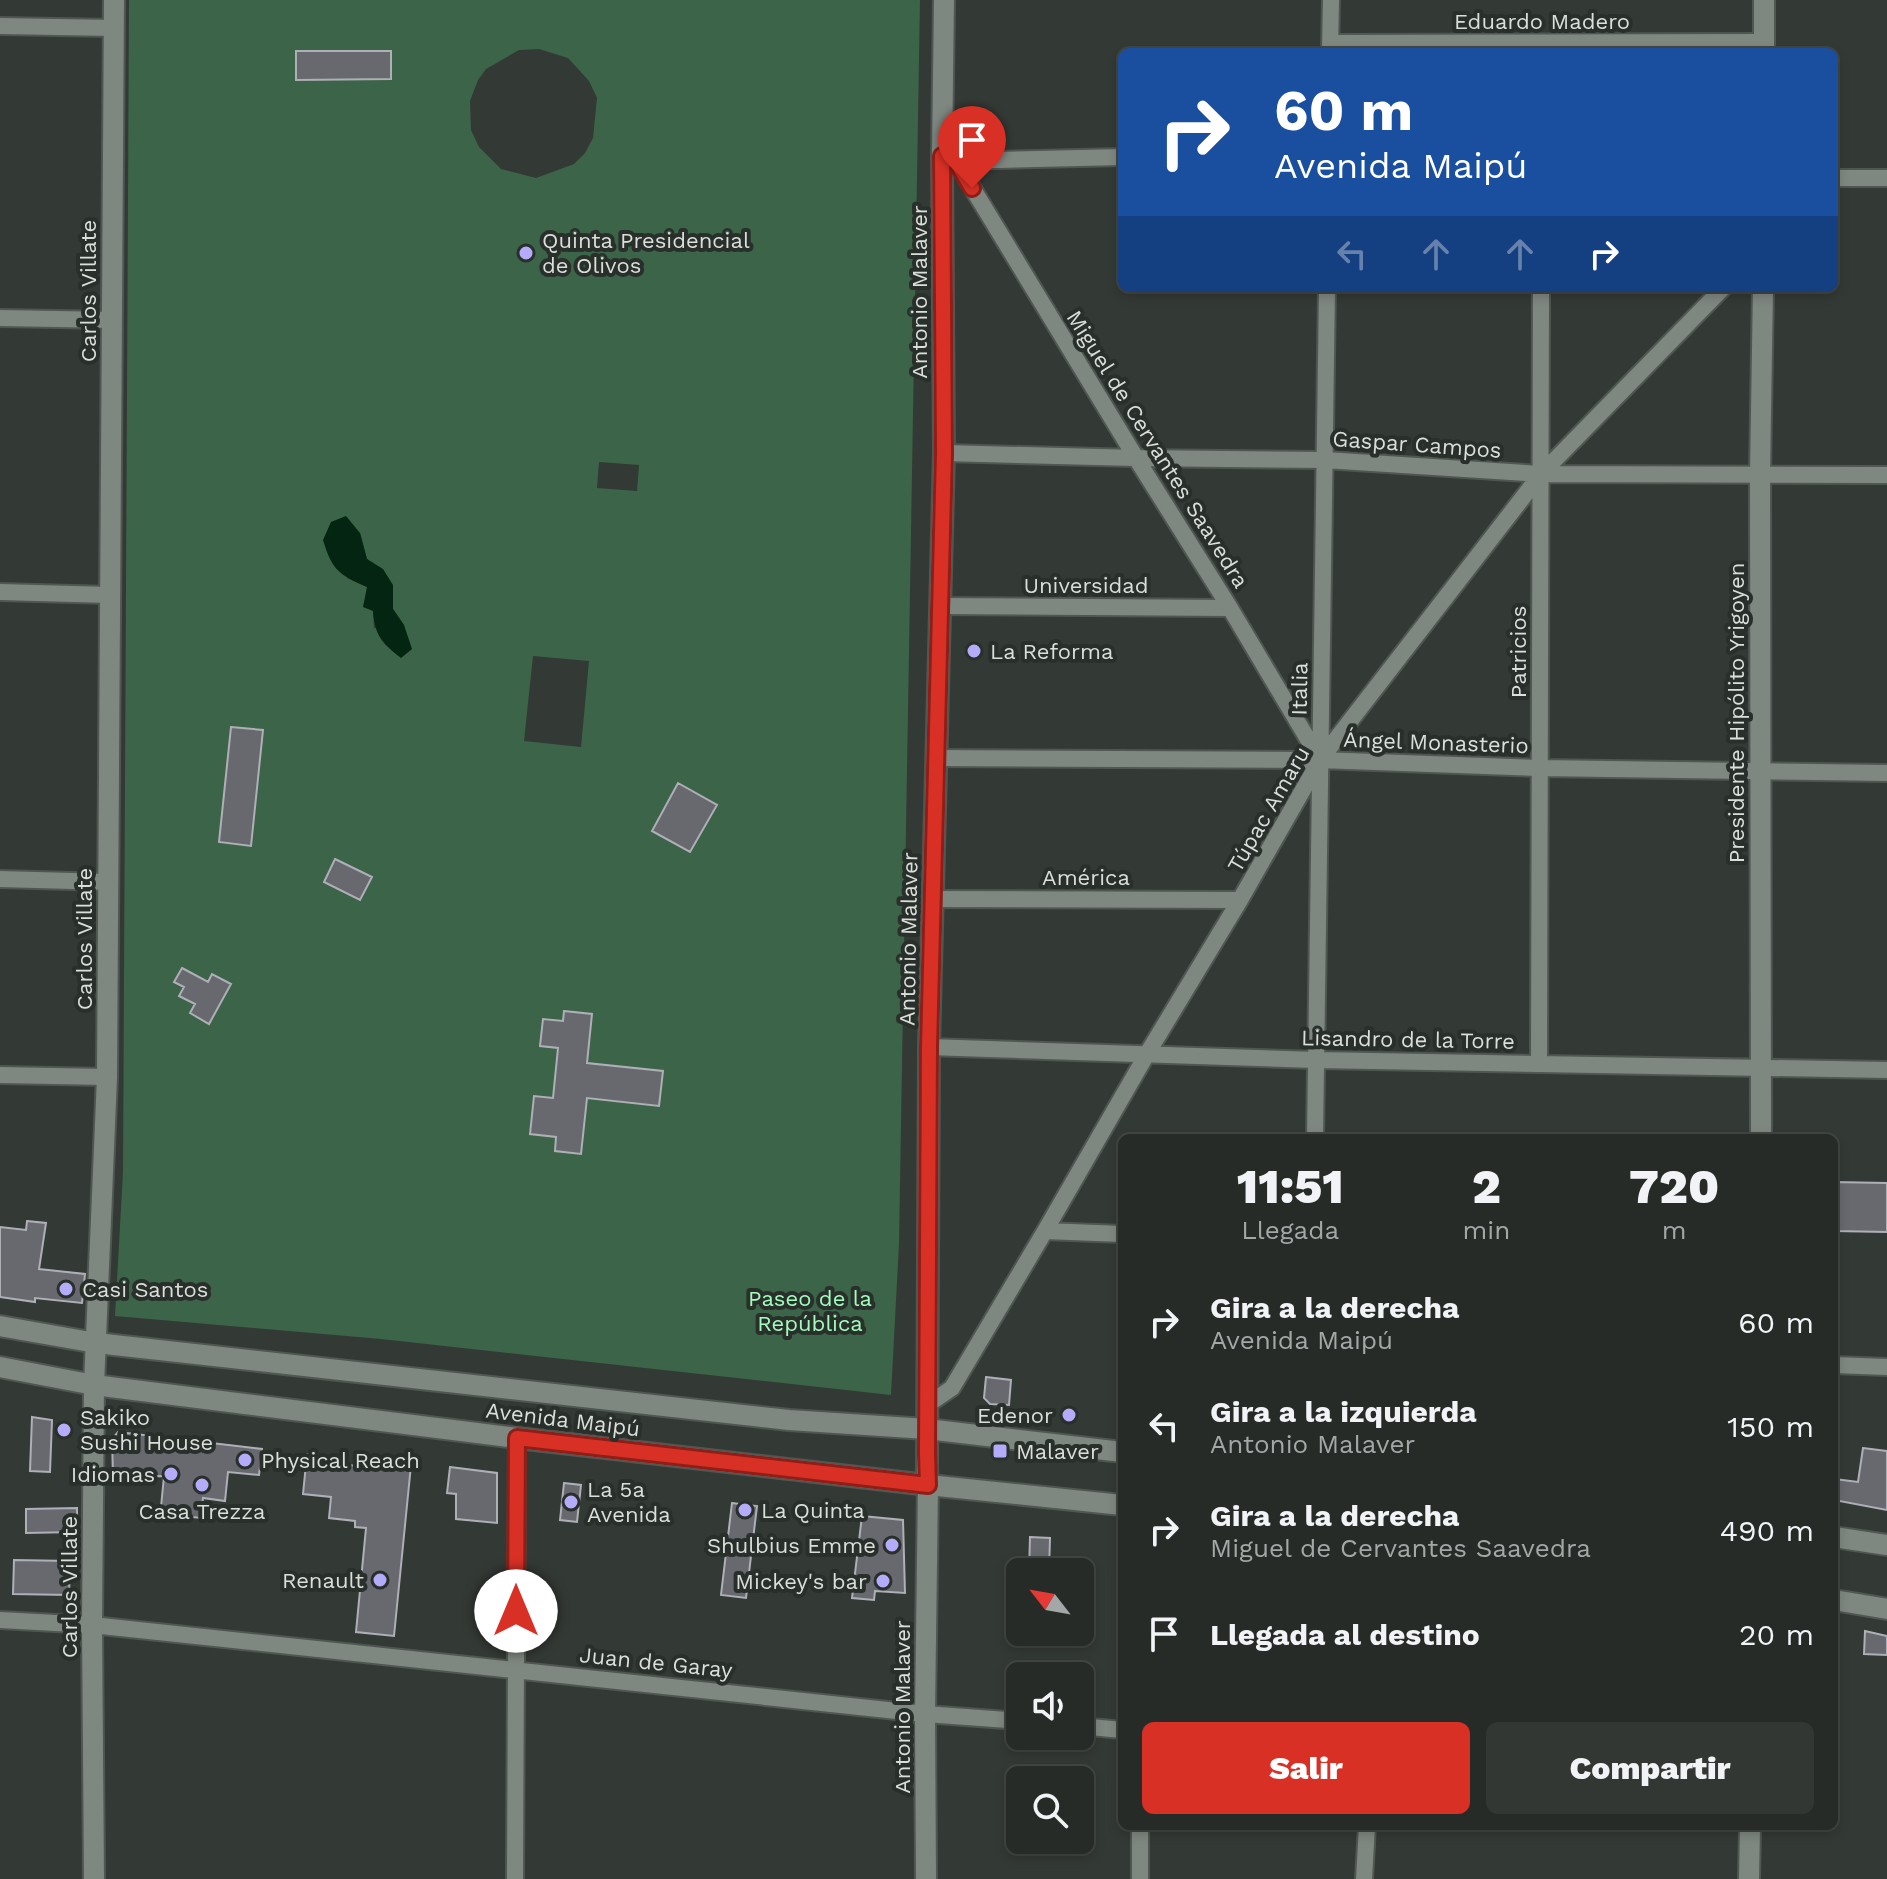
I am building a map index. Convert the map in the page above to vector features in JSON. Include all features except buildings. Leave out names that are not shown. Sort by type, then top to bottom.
[{"type":"street","name":"Carlos Villate","points":[[94,1879],[94,1385],[107,1077],[114,0]]},
{"type":"street","name":"Antonio Malaver","points":[[926,1879],[929,1047],[949,159],[944,0]]},
{"type":"street","points":[[1329,48],[1331,0]]},
{"type":"street","points":[[1764,0],[1764,47]]},
{"type":"street","points":[[0,26],[114,28]]},
{"type":"street","name":"Eduardo Madero","points":[[1542,48],[1764,47]]},
{"type":"street","points":[[949,159],[1118,157]]},
{"type":"street","name":"Miguel de Cervantes Saavedra","points":[[949,159],[1230,608],[1320,760]]},
{"type":"street","points":[[1838,178],[1887,178]]},
{"type":"street","name":"Italia","points":[[1315,1134],[1327,292]]},
{"type":"street","name":"Patricios","points":[[1539,1064],[1541,292]]},
{"type":"street","name":"Túpac Amaru","points":[[927,1405],[952,1388],[1320,760],[1541,474],[1719,292]]},
{"type":"street","name":"Presidente Hipólito Yrigoyen","points":[[1761,1134],[1760,474],[1763,292]]},
{"type":"street","points":[[0,318],[112,320]]},
{"type":"street","name":"Gaspar Campos","points":[[944,453],[1325,460],[1541,474],[1887,475]]},
{"type":"street","points":[[0,592],[110,595]]},
{"type":"street","name":"Universidad","points":[[940,606],[1230,608]]},
{"type":"street","name":"Ángel Monasterio","points":[[936,758],[1320,760],[1540,768],[1887,773]]},
{"type":"street","points":[[0,879],[108,882]]},
{"type":"street","name":"América","points":[[933,899],[1240,900]]},
{"type":"street","name":"Lisandro de la Torre","points":[[929,1047],[1316,1060],[1887,1070]]},
{"type":"street","points":[[0,1075],[107,1077]]},
{"type":"street","points":[[1045,1231],[1118,1234]]},
{"type":"street","name":"Avenida Maipú","points":[[0,1326],[96,1343],[789,1420],[927,1429],[1118,1452]]},
{"type":"street","points":[[1838,1365],[1887,1367]]},
{"type":"street","name":"Avenida Maipú","points":[[0,1367],[94,1385],[517,1438],[1118,1505]]},
{"type":"street","points":[[515,1879],[517,1438]]},
{"type":"street","points":[[1838,1538],[1887,1545]]},
{"type":"street","points":[[1838,1601],[1887,1609]]},
{"type":"street","name":"Juan de Garay","points":[[0,1620],[92,1625],[925,1714],[1006,1720]]},
{"type":"street","points":[[1094,1727],[1118,1730]]},
{"type":"street","points":[[1140,1830],[1140,1879]]},
{"type":"street","points":[[1364,1879],[1367,1830]]},
{"type":"street","points":[[1749,1879],[1750,1830]]},
{"type":"green space","name":"Paseo de la República","points":[[129,0],[920,0],[899,1244],[891,1395],[381,1339],[115,1316],[123,1172]],"holes":[[[539,49],[568,58],[589,81],[597,98],[593,138],[585,153],[574,164],[536,178],[501,169],[479,147],[471,130],[470,101],[486,69],[519,50]],[[297,51],[390,51],[391,79],[297,80]],[[599,462],[639,465],[637,491],[597,488]],[[360,533],[367,559],[393,585],[393,609],[404,625],[374,628],[367,587],[347,578]],[[533,656],[589,661],[581,747],[524,741]],[[231,728],[263,731],[251,846],[219,842]],[[678,784],[717,805],[690,852],[652,831]],[[335,859],[371,877],[361,900],[324,882]],[[183,968],[208,982],[209,1024],[190,1014],[195,1004],[179,996],[184,987],[175,982]],[[544,1019],[563,1021],[587,1063],[659,1106],[587,1098],[581,1154],[555,1151],[556,1137],[531,1134],[535,1097],[553,1098],[558,1048],[541,1046]]]},
{"type":"shaded area","points":[[346,516],[360,533],[367,559],[383,569],[393,585],[393,609],[404,625],[412,649],[401,658],[381,638],[373,611],[363,607],[367,587],[338,570],[326,550],[323,540],[331,522]]},
{"type":"place","name":"Quinta Presidencial de Olivos","points":[[526,253]]},
{"type":"place","name":"La Reforma","points":[[974,651]]},
{"type":"place","name":"Casi Santos","points":[[66,1289]]},
{"type":"place","name":"Edenor","points":[[1069,1415]]},
{"type":"place","name":"Sakiko Sushi House","points":[[64,1430]]},
{"type":"place","name":"Malaver","points":[[1000,1451]]},
{"type":"place","name":"Physical Reach","points":[[245,1460]]},
{"type":"place","name":"Idiomas","points":[[171,1474]]},
{"type":"place","name":"Casa Trezza","points":[[202,1485]]},
{"type":"place","name":"La 5a Avenida","points":[[571,1502]]},
{"type":"place","name":"La Quinta","points":[[745,1510]]},
{"type":"place","name":"Shulbius Emme","points":[[892,1545]]},
{"type":"place","name":"Renault","points":[[380,1580]]},
{"type":"place","name":"Mickey's bar","points":[[883,1581]]},
{"type":"route","points":[[516,1611],[517,1438],[928,1485],[929,1047],[944,453],[942,156],[956,161],[972,188]]}]
